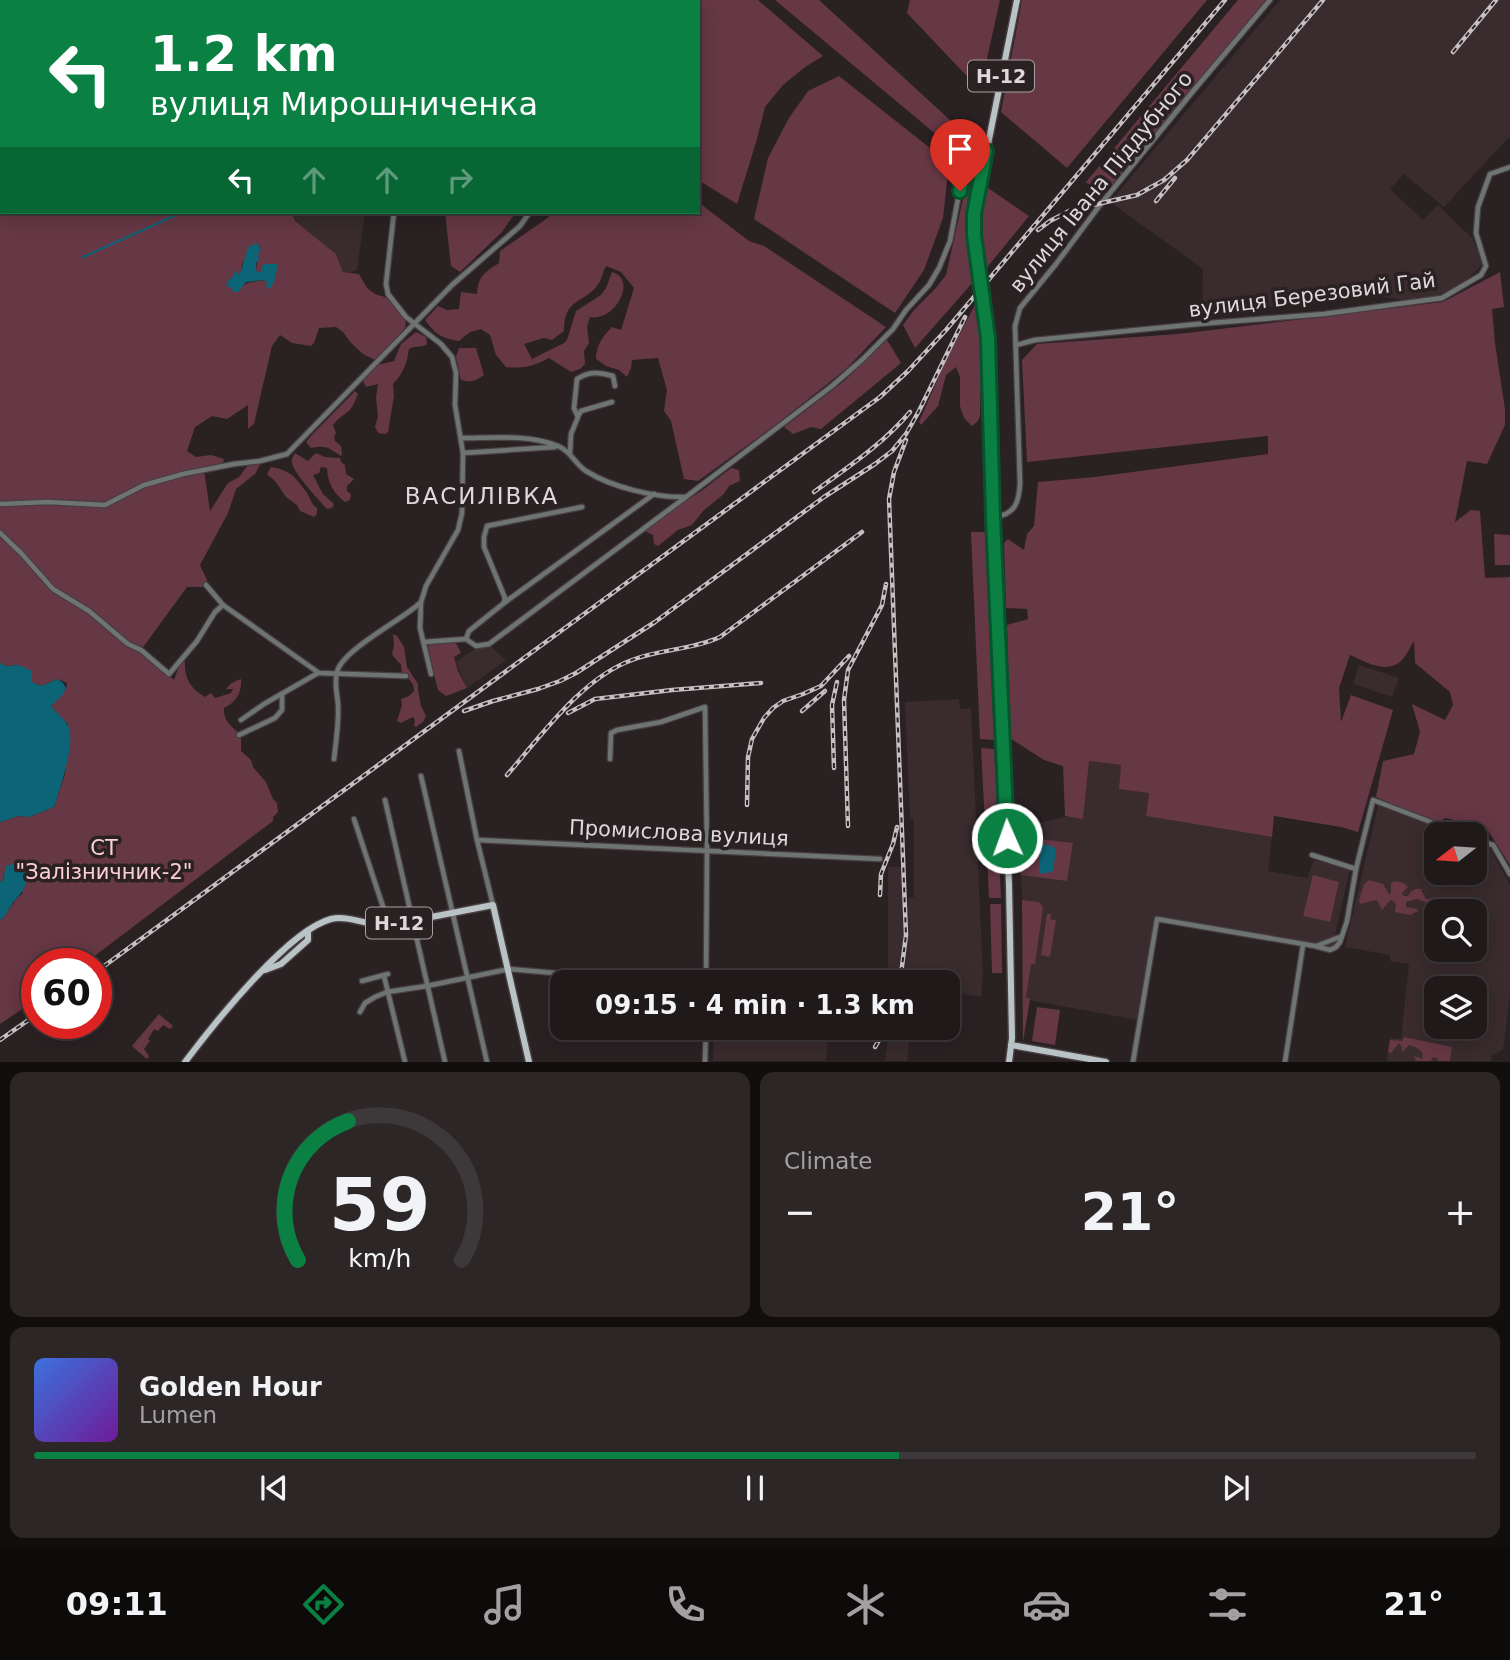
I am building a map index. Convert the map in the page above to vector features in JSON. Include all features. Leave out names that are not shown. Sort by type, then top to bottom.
[{"type":"main road","name":"Н-12","points":[[1009,1062],[1009,877],[988,338],[977,270],[974,214],[1017,0]]},
{"type":"main road","name":"Н-12","points":[[185,1062],[262,972],[283,951],[320,924],[345,918],[372,925],[389,925],[493,905]]},
{"type":"main road","points":[[493,905],[529,1062]]},
{"type":"main road","points":[[1011,1045],[1106,1062]]},
{"type":"street","name":"вулиця Івана Піддубного","points":[[993,517],[1007,513],[1015,507],[1019,499],[1015,326],[1020,308],[1101,203],[1270,0]]},
{"type":"street","points":[[424,642],[466,639],[476,646],[489,644],[832,386],[863,359],[929,285],[950,241],[965,162],[979,150],[986,151]]},
{"type":"street","name":"вулиця Березовий Гай","points":[[1016,345],[1035,340],[1324,313],[1442,298],[1481,275],[1486,266],[1476,233],[1478,206],[1490,174],[1510,167]]},
{"type":"street","points":[[394,214],[386,284],[388,294],[406,317],[441,344],[452,357],[457,373],[455,405],[463,453],[462,513],[458,530],[426,586],[421,602],[420,628],[431,674]]},
{"type":"street","points":[[0,504],[48,502],[105,505],[144,485],[183,474],[287,454],[452,285],[520,226],[529,214]]},
{"type":"street","points":[[578,417],[574,408],[577,379],[588,373],[603,373],[613,376],[615,386]]},
{"type":"street","points":[[570,454],[571,434],[581,411],[612,402]]},
{"type":"street","points":[[461,438],[540,440],[560,446],[579,465],[598,477],[654,494],[686,497]]},
{"type":"street","points":[[463,453],[560,446]]},
{"type":"street","points":[[466,639],[469,631],[504,603],[654,494]]},
{"type":"street","points":[[504,603],[505,598],[484,547],[487,526],[582,507]]},
{"type":"street","points":[[0,533],[22,553],[53,589],[89,611],[169,674],[223,605]]},
{"type":"street","points":[[206,585],[223,605],[319,673]]},
{"type":"street","points":[[328,673],[361,645],[421,602]]},
{"type":"street","points":[[334,759],[338,726],[335,688],[339,666]]},
{"type":"street","points":[[241,720],[319,673],[406,676]]},
{"type":"street","points":[[239,735],[275,718],[282,710],[282,693]]},
{"type":"street","points":[[610,759],[611,733],[660,722],[705,707],[706,970]]},
{"type":"street","points":[[459,751],[493,905]]},
{"type":"street","points":[[421,776],[487,1062]]},
{"type":"street","points":[[385,800],[445,1062]]},
{"type":"street","points":[[1133,1062],[1157,919],[1330,950],[1336,947],[1347,921],[1356,869],[1373,800],[1431,822]]},
{"type":"street","points":[[354,819],[389,925]]},
{"type":"street","name":"Промислова вулиця","points":[[477,840],[880,859]]},
{"type":"street","points":[[1488,843],[1493,845],[1510,874]]},
{"type":"street","points":[[1312,855],[1356,869]]},
{"type":"street","points":[[1315,946],[1342,935]]},
{"type":"street","points":[[1285,1062],[1303,945]]},
{"type":"street","points":[[360,1012],[365,1003],[387,992],[509,969],[550,973]]},
{"type":"street","points":[[362,981],[386,975],[387,992],[405,1062]]},
{"type":"street","points":[[705,1062],[706,1040]]},
{"type":"shaded area","points":[[1280,0],[1510,0],[1510,138],[1444,207],[1404,174],[1390,189],[1423,220],[1438,205],[1472,238],[1484,263],[1460,286],[1440,296],[1404,300],[1384,297],[1202,313],[1203,269],[1114,205],[1114,197]]},
{"type":"shaded area","points":[[292,214],[365,214],[357,270],[343,272],[336,254],[295,221]]},
{"type":"shaded area","points":[[490,646],[506,660],[467,688],[456,662],[476,648]]},
{"type":"shaded area","points":[[1359,665],[1399,678],[1392,697],[1353,684]]},
{"type":"shaded area","points":[[959,699],[960,709],[971,708],[983,976],[981,997],[960,994],[960,970],[904,970],[908,898],[914,897],[914,819],[910,819],[905,702]]},
{"type":"shaded area","points":[[1088,761],[1121,765],[1149,793],[1147,816],[1272,837],[1268,871],[1307,878],[1314,860],[1350,869],[1332,948],[1156,916],[1138,1020],[1023,999],[1023,911],[1018,835],[1043,830],[1042,822],[1070,816],[1083,818]]},
{"type":"shaded area","points":[[1378,806],[1424,823],[1424,886],[1488,886],[1488,847],[1510,885],[1510,994],[1503,1050],[1492,1055],[1491,1061],[1387,1061],[1390,1038],[1401,1039],[1409,964],[1390,961],[1390,955],[1345,947]]},
{"type":"shaded area","points":[[888,867],[902,867],[904,934],[899,970],[888,970]]},
{"type":"shaded area","points":[[714,1040],[827,1040],[828,1045],[827,1061],[713,1061]]},
{"type":"shaded area","points":[[888,1040],[909,1040],[907,1061],[885,1061]]},
{"type":"green space","points":[[700,0],[758,0],[823,56],[783,85],[765,107],[737,204],[700,181]]},
{"type":"green space","points":[[775,0],[819,0],[962,131],[956,151]]},
{"type":"green space","points":[[910,0],[1000,0],[980,90],[907,13]]},
{"type":"green space","points":[[1022,0],[1207,0],[1067,168],[1001,112]]},
{"type":"green space","points":[[1238,0],[1268,0],[1103,197],[1086,182]]},
{"type":"green space","points":[[839,76],[949,163],[943,218],[924,270],[895,313],[754,219],[768,158],[789,118],[808,91]]},
{"type":"green space","points":[[969,177],[976,180],[969,212],[969,254],[974,281],[915,348],[903,325],[946,275]]},
{"type":"green space","points":[[985,186],[1029,216],[985,270],[981,217]]},
{"type":"green space","points":[[700,204],[749,241],[764,246],[886,327],[846,369],[778,423],[698,481],[684,479],[671,421],[664,411],[667,390],[658,358],[632,360],[627,377],[596,359],[599,345],[612,327],[621,330],[634,288],[621,272],[606,266],[593,290],[571,306],[564,331],[552,340],[544,338],[524,344],[532,359],[564,343],[576,311],[601,295],[612,272],[620,276],[623,291],[620,299],[608,313],[590,317],[587,327],[589,343],[584,351],[585,364],[571,372],[549,358],[528,366],[506,367],[496,355],[490,335],[481,329],[470,332],[459,341],[439,335],[425,320],[438,306],[447,310],[459,309],[461,292],[477,294],[483,275],[499,263],[500,251],[549,217],[549,214],[700,214]]},
{"type":"green space","name":"СТ \"Залізничник-2\"","points":[[0,214],[292,214],[295,221],[336,254],[343,272],[359,274],[367,288],[388,298],[406,322],[405,328],[375,360],[363,354],[336,327],[319,328],[311,346],[292,343],[280,335],[272,346],[254,424],[248,429],[248,405],[227,419],[212,416],[195,427],[187,451],[196,457],[211,455],[224,459],[222,467],[204,470],[210,511],[228,483],[239,477],[248,465],[261,463],[255,474],[236,489],[228,513],[200,565],[207,580],[203,587],[187,587],[141,650],[174,680],[180,663],[184,661],[189,682],[205,697],[211,693],[215,698],[231,693],[233,689],[226,689],[241,679],[237,696],[224,708],[225,717],[241,735],[241,751],[251,760],[253,767],[266,782],[277,803],[278,812],[273,821],[105,948],[21,948],[21,1010],[0,1024],[0,920],[23,893],[4,873],[0,882],[0,822],[18,816],[29,817],[54,807],[65,774],[68,724],[51,706],[67,683],[58,679],[41,686],[32,682],[19,665],[5,666],[0,663]],"holes":[[[257,243],[261,250],[258,253],[256,271],[274,282],[268,283],[264,280],[248,283],[239,289],[232,288],[242,264]]]},
{"type":"green space","points":[[445,214],[515,214],[502,232],[460,272],[451,266]]},
{"type":"green space","points":[[1500,272],[1504,307],[1492,309],[1505,425],[1487,464],[1467,461],[1455,522],[1471,510],[1480,511],[1485,578],[1510,577],[1510,865],[1488,831],[1488,822],[1465,822],[1445,818],[1440,822],[1432,822],[1376,797],[1383,761],[1414,754],[1420,732],[1412,704],[1445,720],[1453,705],[1450,692],[1415,663],[1414,641],[1402,660],[1390,667],[1376,666],[1350,655],[1339,688],[1341,722],[1351,695],[1393,710],[1358,832],[1274,816],[1272,837],[1146,816],[1149,793],[1119,789],[1121,765],[1089,761],[1083,819],[1065,816],[1063,766],[1044,760],[1010,738],[1007,625],[1028,619],[1027,609],[1006,608],[1004,543],[1008,539],[1024,550],[1027,534],[1034,526],[1038,482],[1268,454],[1268,436],[1027,462],[1022,360],[1037,344],[1178,334],[1443,302]]},
{"type":"green space","points":[[978,299],[981,369],[978,421],[972,426],[964,418],[960,406],[960,377],[956,367],[946,375],[938,406],[921,425],[919,422],[945,362]]},
{"type":"green space","points":[[416,332],[426,337],[427,344],[409,349],[404,368],[393,384],[394,396],[388,432],[378,433],[375,427],[378,416],[378,384],[366,387],[363,381],[377,365],[394,361],[401,344]]},
{"type":"green space","points":[[887,340],[901,363],[821,429],[811,427],[793,434],[784,427],[843,382]]},
{"type":"green space","points":[[459,348],[476,348],[484,375],[473,381],[461,380],[456,357]]},
{"type":"green space","points":[[355,391],[358,394],[350,410],[333,425],[335,441],[341,446],[341,456],[327,448],[311,448],[306,442]]},
{"type":"green space","points":[[295,453],[308,461],[316,453],[340,458],[345,465],[346,474],[354,479],[347,486],[347,491],[351,494],[350,500],[345,502],[338,495],[330,483],[327,468],[321,467],[319,473],[313,475],[323,494],[334,504],[327,509],[297,474],[292,460]]},
{"type":"green space","points":[[271,467],[284,470],[296,479],[317,508],[314,517],[300,511],[297,505],[286,497],[267,474]]},
{"type":"green space","points":[[731,468],[739,470],[740,481],[729,486],[692,525],[678,530],[658,546],[654,544],[653,535],[645,531],[652,523]]},
{"type":"green space","points":[[971,532],[985,532],[994,740],[980,739]]},
{"type":"green space","points":[[1494,534],[1510,535],[1510,565],[1495,565]]},
{"type":"green space","points":[[393,634],[404,647],[407,667],[418,684],[421,706],[426,716],[416,727],[413,717],[401,723],[397,721],[401,699],[414,691],[412,683],[402,674],[401,664],[392,654]]},
{"type":"green space","points":[[455,641],[461,653],[454,657],[467,688],[446,696],[438,690],[426,644]]},
{"type":"green space","points":[[981,748],[994,749],[998,824],[985,824]]},
{"type":"green space","points":[[986,832],[998,832],[1001,898],[989,898]]},
{"type":"green space","points":[[1023,837],[1073,843],[1067,881],[1021,875],[1019,839]]},
{"type":"green space","points":[[1313,875],[1339,882],[1330,922],[1303,916]]},
{"type":"green space","points":[[1369,880],[1383,884],[1389,894],[1391,883],[1398,882],[1408,887],[1402,893],[1404,896],[1408,896],[1413,890],[1421,889],[1426,899],[1424,902],[1418,899],[1406,902],[1406,907],[1418,911],[1410,915],[1395,912],[1396,904],[1391,900],[1382,910],[1377,900],[1360,904],[1364,884]]},
{"type":"green space","points":[[1022,900],[1039,902],[1043,907],[1035,964],[1031,964],[1026,997],[1030,999],[1023,1042]]},
{"type":"green space","points":[[990,904],[1001,904],[1002,973],[992,973]]},
{"type":"green space","points":[[1047,914],[1051,914],[1050,919],[1056,920],[1050,957],[1041,955]]},
{"type":"green space","points":[[1037,1007],[1060,1010],[1055,1045],[1032,1041]]},
{"type":"green space","points":[[159,1014],[173,1026],[170,1029],[163,1025],[158,1031],[154,1029],[144,1049],[149,1056],[147,1059],[132,1046]]},
{"type":"green space","points":[[1404,1037],[1452,1047],[1450,1061],[1438,1061],[1433,1057],[1431,1061],[1416,1061],[1414,1056],[1423,1059],[1422,1052],[1409,1045],[1402,1053],[1399,1043],[1391,1053],[1388,1052],[1390,1040],[1402,1041]]},
{"type":"water","points":[[257,243],[261,250],[258,253],[256,271],[261,272],[263,264],[278,264],[274,282],[270,289],[264,280],[246,282],[238,292],[233,292],[232,288],[226,286],[229,279],[237,271],[238,275],[241,271],[248,247]]},
{"type":"water","points":[[0,663],[5,666],[19,665],[32,671],[32,682],[41,686],[58,679],[63,683],[66,688],[63,694],[51,706],[68,725],[70,745],[54,807],[29,817],[18,816],[0,822]]},
{"type":"water","points":[[1043,844],[1056,850],[1053,871],[1043,874],[1039,872]]},
{"type":"water","points":[[13,864],[25,870],[26,884],[0,920],[0,882],[3,880],[6,866]]},
{"type":"waterway","points":[[83,257],[179,214]]},
{"type":"railway","points":[[112,960],[880,397],[946,330],[1225,0]]},
{"type":"railway","points":[[1038,230],[1071,210],[1137,195],[1164,180],[1187,160],[1323,0]]},
{"type":"railway","points":[[1453,52],[1496,0]]},
{"type":"railway","points":[[1156,201],[1175,178]]},
{"type":"railway","points":[[464,711],[538,689],[576,673],[655,622],[824,497],[892,451],[919,411],[965,317]]},
{"type":"railway","points":[[814,492],[877,445],[910,412]]},
{"type":"railway","points":[[902,970],[906,935],[889,499],[894,472],[906,440]]},
{"type":"railway","points":[[507,775],[548,726],[596,680],[632,660],[698,645],[720,637],[862,532]]},
{"type":"railway","points":[[848,826],[844,700],[848,670],[882,605],[886,584]]},
{"type":"railway","points":[[747,805],[748,757],[752,739],[764,718],[783,701],[821,686],[849,656]]},
{"type":"railway","points":[[834,768],[832,705],[837,682]]},
{"type":"railway","points":[[568,713],[595,699],[761,683]]},
{"type":"railway","points":[[802,711],[825,691]]},
{"type":"railway","points":[[880,895],[881,874],[897,827]]},
{"type":"railway","points":[[0,1040],[21,1025]]},
{"type":"railway","points":[[875,1047],[879,1040]]},
{"type":"district","name":"ВАСИЛІВКА","points":[[482,496]]},
{"type":"route","points":[[960,191],[965,162],[979,150],[986,151],[974,214],[974,235],[988,338],[1007,838]]}]
